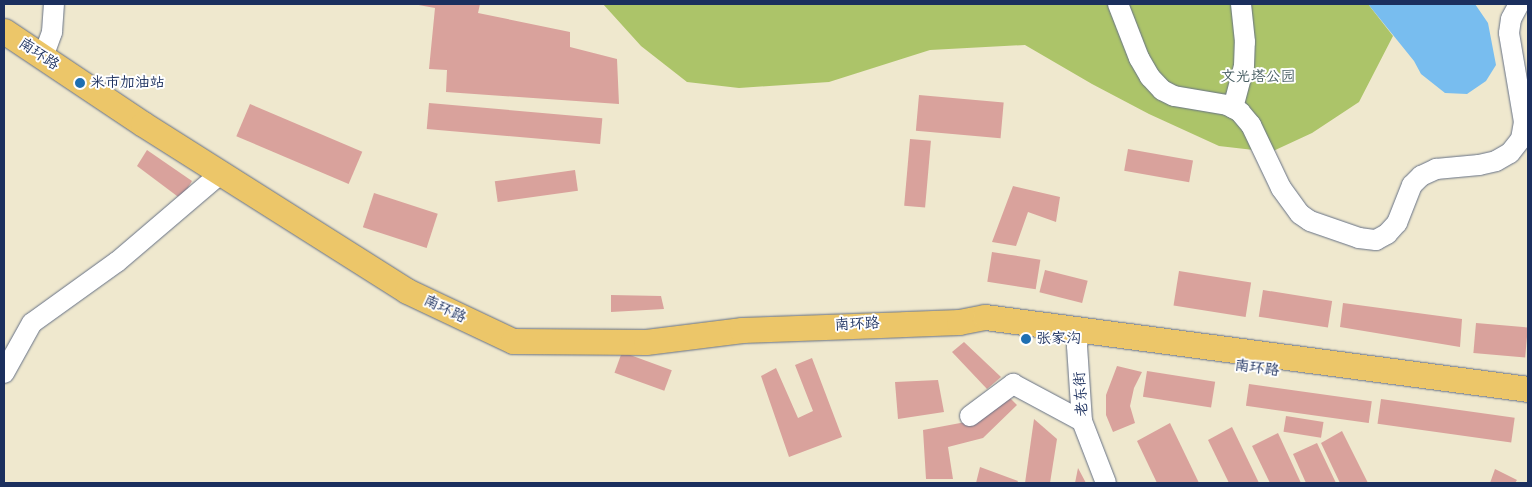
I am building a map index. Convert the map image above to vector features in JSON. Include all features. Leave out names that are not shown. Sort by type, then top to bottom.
[{"type":"main road","name":"南环路","points":[[4,31],[220,174],[407,291],[513,341],[646,342],[742,330],[959,322],[982,333],[1079,338],[1528,389]]},
{"type":"main road","name":"南环路","points":[[1079,338],[1528,404]]},
{"type":"street","points":[[43,57],[52,32],[54,4]]},
{"type":"street","points":[[1118,4],[1139,58],[1150,77],[1162,90],[1174,96],[1204,100],[1233,108],[1240,112],[1251,125],[1281,188],[1300,214],[1310,221],[1358,238],[1376,240],[1387,234],[1397,223],[1412,185],[1420,176],[1436,169],[1479,166],[1496,161],[1510,152],[1521,139],[1524,122],[1509,33],[1511,19],[1519,4]]},
{"type":"street","points":[[1233,108],[1244,66],[1245,42],[1241,4]]},
{"type":"street","points":[[4,373],[32,324],[117,262],[220,174]]},
{"type":"street","name":"老东街","points":[[1079,338],[1082,422],[1106,483]]},
{"type":"street","points":[[970,416],[1013,384],[1082,422]]},
{"type":"green space","name":"文光塔公园","points":[[603,4],[1368,4],[1393,36],[1359,102],[1312,133],[1271,152],[1219,146],[1149,114],[1092,84],[1025,45],[930,50],[829,82],[739,88],[687,82],[641,46]]},
{"type":"water","points":[[1368,4],[1475,4],[1488,23],[1496,65],[1486,81],[1467,94],[1445,93],[1421,74],[1414,61]]},
{"type":"building","points":[[413,4],[480,4],[478,13],[570,32],[570,47],[617,59],[619,104],[446,92],[447,70],[429,69],[435,8]]},
{"type":"building","points":[[919,95],[1004,102],[1001,138],[916,131]]},
{"type":"building","points":[[429,103],[602,118],[600,144],[427,129]]},
{"type":"building","points":[[250,104],[362,152],[349,184],[236,136]]},
{"type":"building","points":[[910,139],[931,141],[925,208],[904,206]]},
{"type":"building","points":[[1128,149],[1193,160],[1189,182],[1124,171]]},
{"type":"building","points":[[147,150],[192,181],[181,199],[137,166]]},
{"type":"building","points":[[575,170],[578,191],[498,202],[495,181]]},
{"type":"building","points":[[1013,186],[1060,197],[1056,222],[1028,212],[1016,246],[992,242]]},
{"type":"building","points":[[374,193],[438,214],[427,248],[363,227]]},
{"type":"building","points":[[992,252],[1040,260],[1036,289],[987,282]]},
{"type":"building","points":[[1045,270],[1088,281],[1082,303],[1039,292]]},
{"type":"building","points":[[1179,271],[1251,282],[1246,317],[1174,306]]},
{"type":"building","points":[[1263,290],[1332,301],[1328,328],[1259,317]]},
{"type":"building","points":[[611,295],[661,296],[664,309],[611,312]]},
{"type":"building","points":[[1343,303],[1462,319],[1460,347],[1340,327]]},
{"type":"building","points":[[1476,323],[1528,328],[1525,357],[1473,353]]},
{"type":"building","points":[[964,342],[1001,377],[987,389],[952,352]]},
{"type":"building","points":[[622,352],[672,370],[664,391],[614,373]]},
{"type":"building","points":[[812,358],[842,437],[789,457],[761,376],[776,368],[798,418],[813,411],[795,365]]},
{"type":"building","points":[[1117,366],[1142,372],[1134,388],[1130,406],[1135,423],[1113,432],[1106,415],[1106,395]]},
{"type":"building","points":[[1147,371],[1215,382],[1211,407],[1143,397]]},
{"type":"building","points":[[938,380],[944,412],[898,419],[895,382]]},
{"type":"building","points":[[1249,384],[1372,401],[1369,423],[1246,406]]},
{"type":"building","points":[[1004,392],[1017,405],[983,438],[948,447],[953,479],[926,479],[923,430],[971,421]]},
{"type":"building","points":[[1381,399],[1515,418],[1511,443],[1378,424]]},
{"type":"building","points":[[1286,416],[1324,422],[1321,438],[1283,432]]},
{"type":"building","points":[[1034,419],[1057,439],[1050,483],[1025,483]]},
{"type":"building","points":[[1170,423],[1199,483],[1157,483],[1137,441]]},
{"type":"building","points":[[1232,427],[1259,483],[1229,483],[1208,440]]},
{"type":"building","points":[[1342,431],[1368,483],[1340,483],[1321,443]]},
{"type":"building","points":[[1278,433],[1301,483],[1270,483],[1252,446]]},
{"type":"building","points":[[1317,443],[1336,483],[1306,483],[1293,454]]},
{"type":"building","points":[[980,467],[1018,481],[1017,483],[976,483]]},
{"type":"building","points":[[1078,468],[1086,483],[1075,483]]},
{"type":"building","points":[[1495,469],[1517,480],[1515,483],[1490,483]]},
{"type":"place","name":"米市加油站","points":[[80,83]]},
{"type":"place","name":"张家沟","points":[[1026,339]]}]
